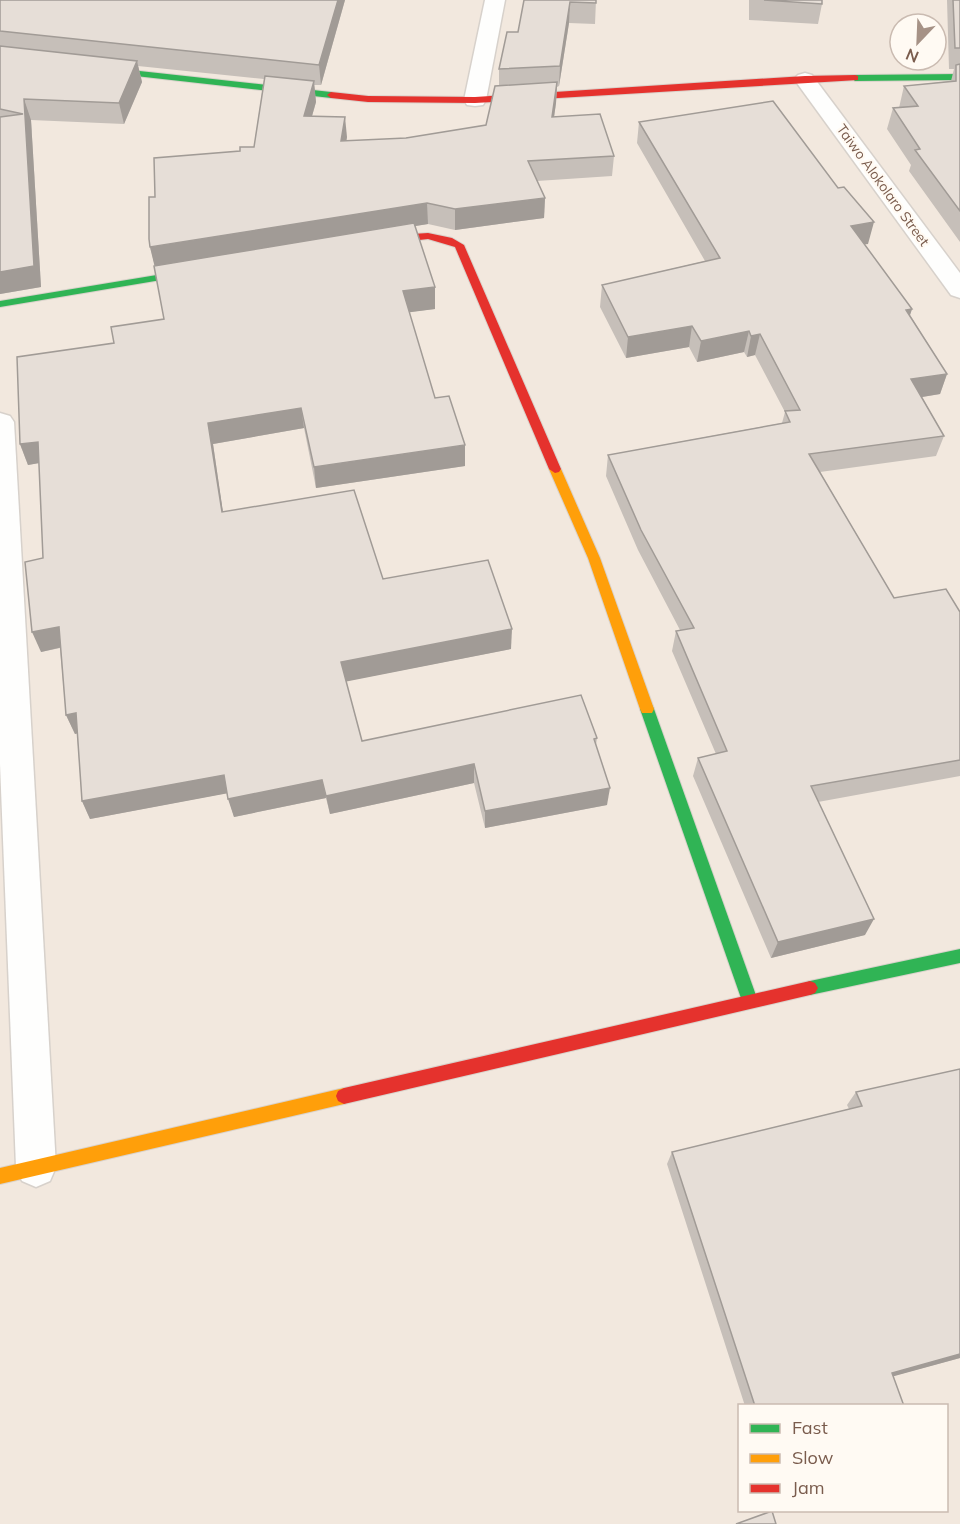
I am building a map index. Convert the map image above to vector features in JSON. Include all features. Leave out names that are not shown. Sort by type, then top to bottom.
[{"type":"street","points":[[475,100],[495,0]]},
{"type":"street","points":[[83,68],[368,99],[475,100],[805,79],[960,77]]},
{"type":"street","name":"Taiwo Alokolaro Street","points":[[805,79],[960,290]]},
{"type":"street","points":[[358,245],[428,233],[445,236],[459,245],[594,558],[750,1001]]},
{"type":"street","points":[[0,304],[208,270]]},
{"type":"street","points":[[0,422],[36,1167]]},
{"type":"street","points":[[0,1176],[750,1001],[960,956]]},
{"type":"shaded area","points":[[0,0],[960,0],[960,1524],[0,1524]]},
{"type":"building","points":[[0,0],[338,0],[319,65],[0,31]]},
{"type":"building","points":[[524,0],[596,0],[596,3],[570,2],[560,66],[499,69],[507,32],[518,32]]},
{"type":"building","points":[[764,0],[822,0],[822,4]]},
{"type":"building","points":[[953,0],[960,0],[960,48],[955,48]]},
{"type":"building","points":[[0,46],[137,61],[119,103],[24,99],[34,266],[0,272],[0,117],[23,114],[0,109]]},
{"type":"building","points":[[960,64],[960,211],[915,150],[920,149],[893,108],[918,106],[904,86],[956,81],[956,65]]},
{"type":"building","points":[[265,76],[314,81],[304,116],[345,117],[341,141],[406,138],[486,125],[495,86],[557,82],[552,117],[600,114],[614,156],[528,161],[545,198],[455,209],[427,203],[150,247],[149,197],[155,197],[154,158],[240,151],[240,147],[254,147]]},
{"type":"building","points":[[773,101],[838,188],[844,187],[874,222],[851,226],[912,309],[906,310],[947,374],[911,379],[944,436],[809,454],[894,598],[946,589],[960,612],[960,760],[811,786],[874,919],[778,942],[698,758],[727,751],[676,631],[694,628],[641,530],[608,455],[790,422],[785,411],[800,410],[760,334],[751,336],[749,331],[701,341],[692,326],[628,337],[602,285],[720,258],[639,122]]},
{"type":"building","points":[[414,223],[435,287],[403,291],[435,398],[449,396],[465,445],[314,467],[301,408],[208,423],[222,512],[354,490],[383,579],[488,560],[512,629],[341,662],[362,741],[581,695],[597,738],[594,739],[610,788],[485,811],[474,764],[326,796],[322,780],[228,799],[224,775],[82,801],[76,713],[66,715],[59,627],[32,632],[25,562],[43,558],[38,442],[20,444],[17,357],[114,343],[111,327],[164,319],[154,266]]},
{"type":"building","points":[[960,1069],[960,1354],[892,1373],[903,1404],[754,1404],[672,1152],[862,1106],[856,1092]]},
{"type":"building","points":[[772,1512],[776,1524],[736,1524]]},
{"type":"traffic: fast","points":[[94,69],[331,95]]},
{"type":"traffic: fast","points":[[855,78],[960,77]]},
{"type":"traffic: fast","points":[[0,304],[199,271]]},
{"type":"traffic: fast","points":[[647,709],[750,1001]]},
{"type":"traffic: fast","points":[[810,988],[960,956]]},
{"type":"traffic: slow","points":[[555,469],[594,558],[647,709]]},
{"type":"traffic: slow","points":[[0,1176],[344,1096]]},
{"type":"traffic: jam","points":[[331,95],[368,99],[475,100],[805,79],[855,78]]},
{"type":"traffic: jam","points":[[375,242],[428,236],[449,240],[459,245],[555,469]]},
{"type":"traffic: jam","points":[[344,1096],[810,988]]}]
